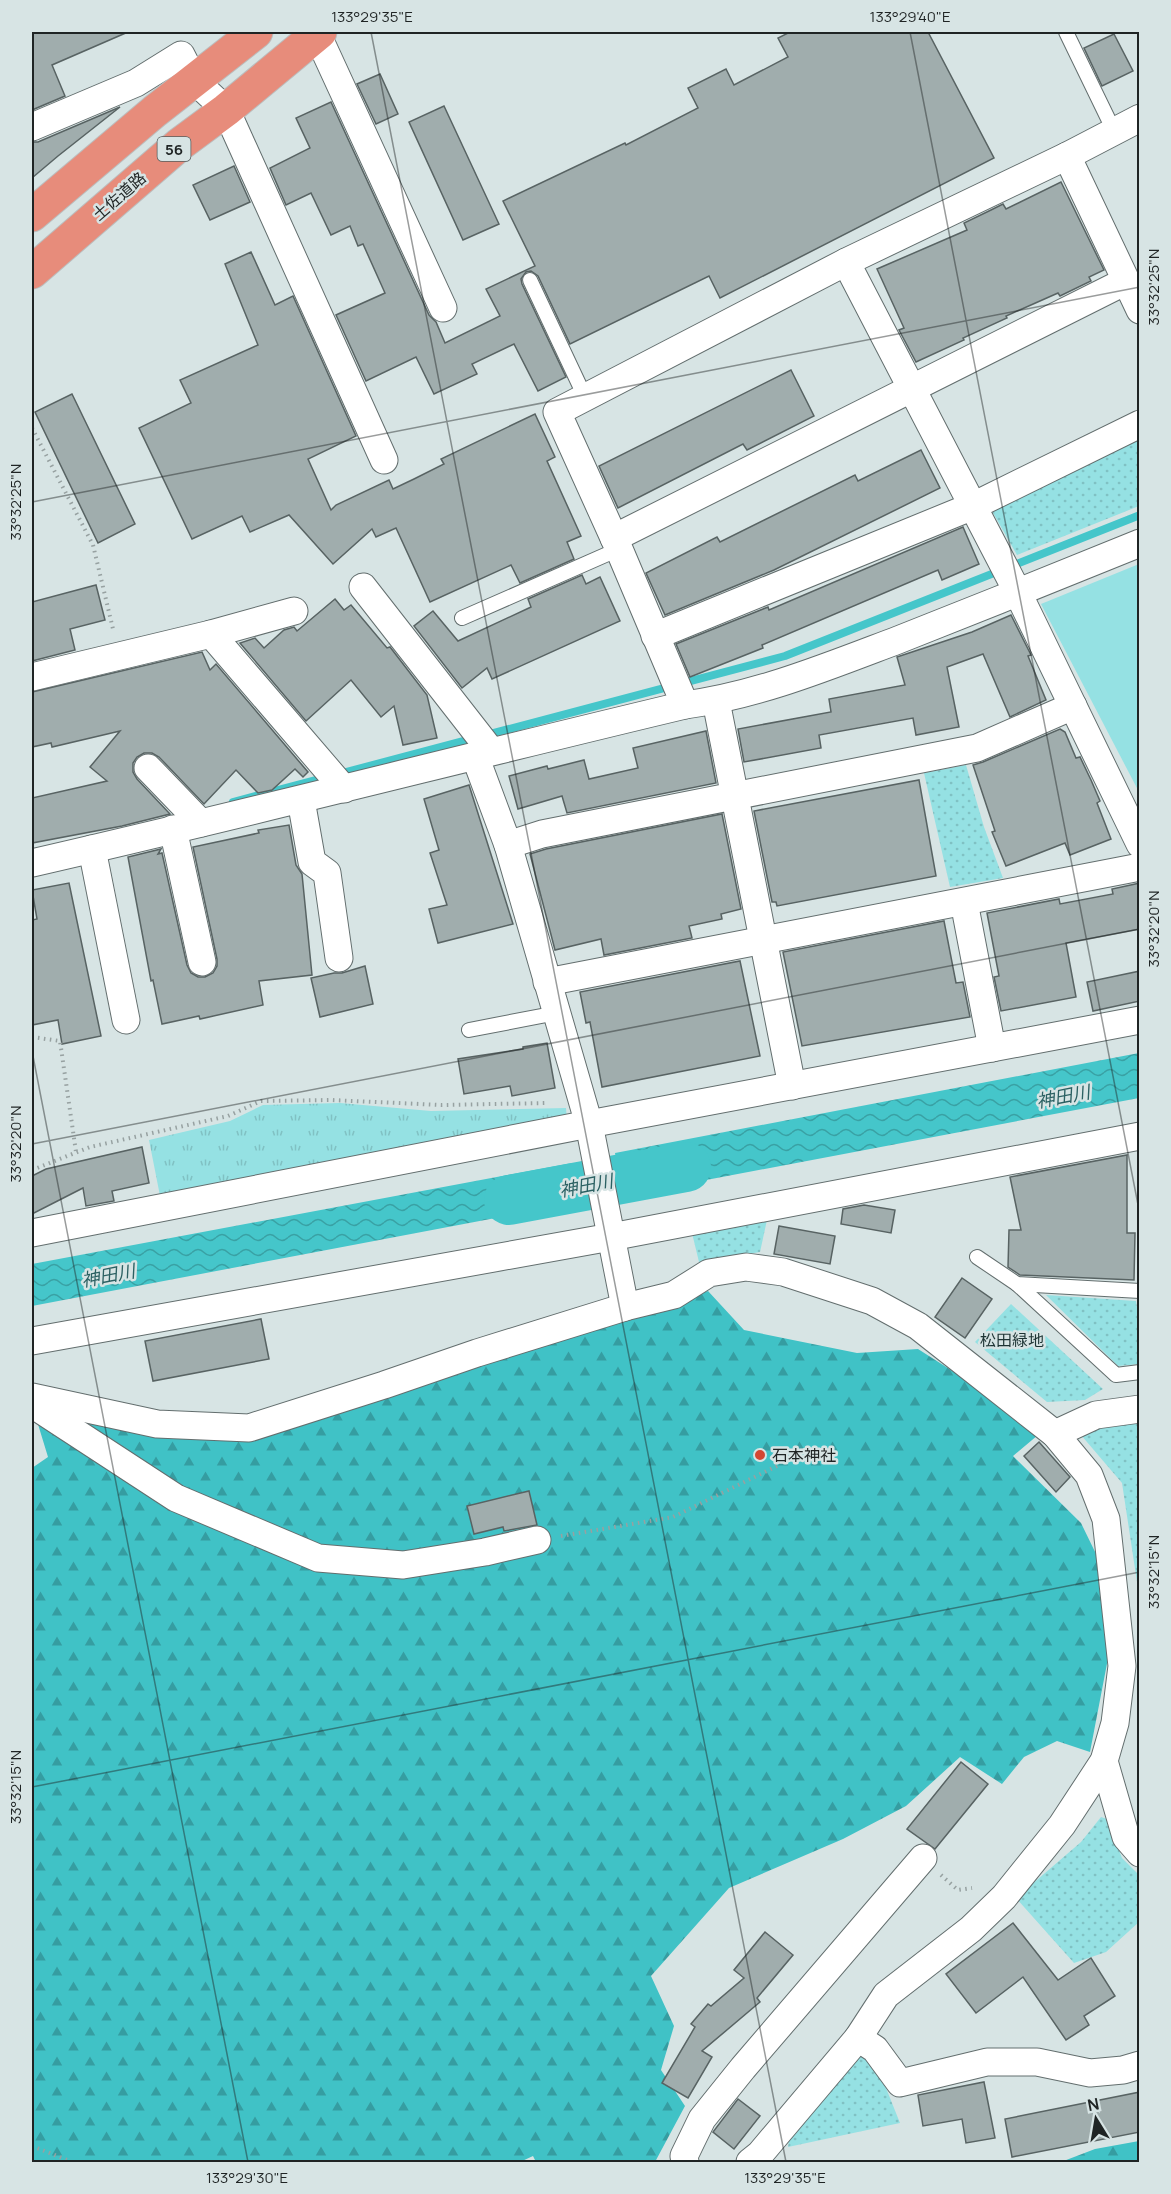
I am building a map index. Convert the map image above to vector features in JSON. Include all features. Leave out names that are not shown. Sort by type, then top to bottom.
[{"type":"highway","name":"56","points":[[32,215],[194,80],[256,32]]},
{"type":"highway","name":"土佐道路","points":[[32,272],[180,144],[226,110],[319,33]]},
{"type":"street","points":[[319,33],[443,308]]},
{"type":"street","points":[[32,126],[136,83],[181,55],[194,80],[226,110],[384,460]]},
{"type":"street","points":[[679,691],[617,543],[557,412],[846,262],[1067,156],[1140,118]]},
{"type":"street","points":[[1067,156],[1140,310]]},
{"type":"street","points":[[846,262],[1010,577],[1140,844]]},
{"type":"street","points":[[617,543],[912,388],[1126,281]]},
{"type":"street","points":[[655,636],[973,506],[1140,424]]},
{"type":"street","points":[[32,863],[92,849],[190,820],[301,800],[336,780],[481,745],[679,691],[716,701],[808,675],[1010,577],[1140,543]]},
{"type":"street","points":[[363,587],[481,745],[588,1123],[625,1308]]},
{"type":"street","points":[[32,677],[211,634],[294,611]]},
{"type":"street","points":[[211,634],[336,780]]},
{"type":"street","points":[[716,701],[792,1086]]},
{"type":"street","points":[[508,844],[542,834],[977,748],[1073,706]]},
{"type":"street","points":[[148,768],[190,820],[202,962]]},
{"type":"street","points":[[301,800],[312,862],[327,873],[339,958]]},
{"type":"street","points":[[92,849],[126,1020]]},
{"type":"street","points":[[547,982],[1140,867]]},
{"type":"street","points":[[964,902],[992,1048]]},
{"type":"street","points":[[32,1233],[588,1123],[1140,1020]]},
{"type":"street","points":[[32,1341],[610,1231],[1140,1136]]},
{"type":"street","points":[[32,1397],[157,1424],[249,1428],[477,1353],[674,1295],[709,1273],[746,1267],[783,1272],[872,1301],[918,1326],[1054,1434],[1089,1475],[1106,1519],[1122,1666],[1115,1723],[1104,1761],[1062,1825],[1004,1897],[971,1929],[886,1995],[858,2038],[750,2163]]},
{"type":"street","points":[[32,1404],[176,1498],[318,1558],[403,1565],[485,1552],[537,1540]]},
{"type":"street","points":[[1054,1434],[1096,1415],[1140,1409]]},
{"type":"street","points":[[1104,1761],[1126,1837],[1140,1853]]},
{"type":"street","points":[[685,2163],[684,2156],[702,2119],[923,1858]]},
{"type":"street","points":[[858,2038],[875,2049],[900,2084],[987,2062],[1037,2062],[1090,2073],[1124,2070],[1140,2065]]},
{"type":"lane","points":[[1066,32],[1114,131]]},
{"type":"lane","points":[[530,280],[585,397]]},
{"type":"lane","points":[[462,618],[617,543]]},
{"type":"lane","points":[[469,1030],[557,1013]]},
{"type":"lane","points":[[977,1257],[1017,1284],[1116,1375],[1140,1372]]},
{"type":"lane","points":[[1017,1284],[1140,1291]]},
{"type":"path","points":[[32,428],[93,545],[120,656]]},
{"type":"path","points":[[32,1037],[60,1041],[76,1152]]},
{"type":"path","points":[[32,1170],[90,1147],[228,1116],[261,1101],[331,1100],[442,1105],[588,1123]]},
{"type":"path","points":[[537,1540],[673,1517],[779,1466]]},
{"type":"path","points":[[923,1858],[958,1890],[1018,1880]]},
{"type":"path","points":[[32,2146],[72,2163]]},
{"type":"green space","points":[[1139,431],[1139,506],[1017,555],[988,504]]},
{"type":"green space","points":[[1139,564],[1139,792],[1041,604]]},
{"type":"green space","points":[[966,765],[984,827],[1003,878],[950,887],[924,773]]},
{"type":"green space","points":[[340,1103],[431,1111],[566,1108],[567,1121],[161,1201],[149,1140],[230,1121],[263,1105]]},
{"type":"green space","points":[[767,1220],[760,1252],[699,1262],[692,1233]]},
{"type":"green space","points":[[708,1291],[744,1330],[857,1353],[918,1349],[976,1386],[1038,1435],[1013,1456],[1081,1523],[1098,1558],[1110,1648],[1090,1752],[1057,1741],[1024,1757],[1002,1784],[960,1757],[906,1806],[843,1839],[729,1888],[651,1976],[674,2026],[661,2070],[685,2106],[655,2162],[536,2162],[533,2156],[520,2162],[32,2162],[32,1468],[48,1457],[37,1421],[54,1409],[253,1436]]},
{"type":"green space","points":[[1046,1295],[1136,1301],[1139,1321],[1139,1364],[1118,1366]]},
{"type":"green space","name":"松田緑地","points":[[1011,1304],[1103,1389],[1085,1400],[1047,1402],[975,1342]]},
{"type":"green space","points":[[1139,1421],[1139,1595],[1122,1483],[1081,1435],[1098,1424]]},
{"type":"green space","points":[[1101,1817],[1107,1819],[1122,1858],[1139,1875],[1139,1922],[1106,1952],[1074,1963],[1016,1898],[1081,1842]]},
{"type":"green space","points":[[861,2051],[886,2088],[900,2123],[788,2147],[790,2133]]},
{"type":"green space","points":[[1139,2141],[1139,2162],[1061,2162],[1095,2149]]},
{"type":"water","points":[[1139,1053],[1139,1098],[622,1196],[615,1153]]},
{"type":"water","points":[[572,1163],[580,1202],[32,1306],[32,1264]]},
{"type":"building","points":[[32,32],[128,32],[52,65],[65,96],[32,110]]},
{"type":"building","points":[[790,32],[928,32],[994,158],[720,298],[709,276],[570,344],[538,276],[531,271],[526,272],[521,279],[522,284],[566,377],[538,391],[514,344],[472,364],[477,374],[434,394],[416,357],[366,381],[336,315],[385,293],[363,244],[358,246],[350,226],[331,235],[311,193],[286,205],[270,168],[310,148],[296,118],[331,102],[429,315],[436,322],[445,343],[500,316],[486,289],[535,266],[503,201],[625,143],[626,145],[698,108],[688,88],[726,69],[734,85],[788,57],[778,38]]},
{"type":"building","points":[[1114,34],[1133,71],[1102,86],[1084,48]]},
{"type":"building","points":[[380,74],[398,114],[376,124],[357,84]]},
{"type":"building","points":[[444,106],[499,224],[463,240],[409,122]]},
{"type":"building","points":[[120,107],[32,178],[32,142],[38,142]]},
{"type":"building","points":[[234,166],[250,202],[210,220],[193,185]]},
{"type":"building","points":[[1061,182],[1104,270],[1089,277],[1091,281],[1060,296],[1058,293],[1006,316],[1007,318],[963,338],[964,340],[916,362],[899,330],[904,328],[877,269],[967,230],[964,223],[1003,204],[1006,209]]},
{"type":"building","points":[[251,252],[275,305],[293,296],[356,436],[308,459],[331,510],[336,505],[389,480],[393,489],[444,464],[441,459],[535,414],[555,457],[547,461],[581,536],[567,542],[574,559],[520,583],[511,565],[430,602],[396,528],[376,537],[372,529],[333,564],[289,515],[250,532],[242,516],[192,539],[139,428],[191,403],[180,380],[258,345],[225,264]]},
{"type":"building","points":[[791,370],[814,416],[747,450],[743,444],[618,508],[599,466]]},
{"type":"building","points":[[72,394],[135,524],[98,543],[35,412]]},
{"type":"building","points":[[921,450],[940,488],[774,570],[665,615],[646,573],[717,537],[720,542],[855,475],[858,481]]},
{"type":"building","points":[[963,527],[979,564],[942,580],[938,570],[762,645],[763,648],[690,677],[676,644],[768,607],[769,610]]},
{"type":"building","points":[[582,575],[586,584],[600,577],[620,621],[492,679],[487,668],[462,688],[414,626],[433,611],[458,641],[531,607],[528,599]]},
{"type":"building","points":[[96,585],[105,620],[70,629],[75,650],[32,661],[32,602]]},
{"type":"building","points":[[335,599],[344,610],[351,605],[387,648],[390,647],[427,695],[437,738],[403,745],[394,706],[381,717],[351,680],[306,721],[240,643],[255,638],[264,648],[284,630],[294,627],[297,631]]},
{"type":"building","points":[[1011,615],[1031,655],[1028,656],[1046,700],[1010,717],[983,654],[947,667],[959,727],[916,735],[913,718],[819,735],[821,748],[744,762],[738,729],[831,712],[829,699],[905,685],[897,657],[972,632]]},
{"type":"building","points":[[202,652],[210,670],[216,664],[308,772],[303,777],[295,769],[272,790],[258,793],[236,770],[204,804],[159,757],[152,753],[144,753],[133,763],[133,772],[170,814],[122,826],[32,843],[32,798],[107,781],[90,767],[120,731],[52,747],[51,743],[32,747],[32,692]]},
{"type":"building","points":[[1060,729],[1065,732],[1076,758],[1080,757],[1091,780],[1111,839],[1070,855],[1065,843],[1006,866],[992,832],[995,831],[973,765]]},
{"type":"building","points":[[706,731],[716,783],[567,813],[562,796],[518,809],[509,776],[547,766],[548,769],[584,760],[589,779],[638,768],[633,748]]},
{"type":"building","points":[[919,780],[936,876],[777,906],[776,902],[772,902],[754,811]]},
{"type":"building","points":[[469,785],[513,924],[438,943],[429,909],[447,905],[430,853],[439,850],[424,799]]},
{"type":"building","points":[[722,814],[741,909],[721,914],[722,919],[689,926],[692,938],[604,955],[601,939],[555,950],[530,854]]},
{"type":"building","points":[[289,825],[296,865],[302,874],[312,975],[259,981],[263,1005],[200,1019],[199,1016],[162,1024],[153,980],[151,981],[128,857],[161,849],[158,854],[162,853],[187,965],[191,973],[198,977],[205,977],[213,973],[217,966],[217,959],[193,847],[259,833],[258,830]]},
{"type":"building","points":[[69,883],[101,1036],[62,1044],[58,1020],[32,1025],[32,920],[37,919],[32,890]]},
{"type":"building","points":[[1140,883],[1140,929],[1066,943],[1076,997],[1001,1011],[994,977],[999,976],[987,913],[1059,899],[1060,904],[1113,894],[1112,889]]},
{"type":"building","points":[[944,921],[956,983],[963,982],[970,1017],[802,1046],[783,952]]},
{"type":"building","points":[[740,961],[760,1056],[602,1087],[590,1022],[586,1023],[580,992]]},
{"type":"building","points":[[365,966],[373,1004],[320,1017],[311,978],[342,973]]},
{"type":"building","points":[[1140,971],[1140,1001],[1093,1011],[1087,982]]},
{"type":"building","points":[[547,1043],[555,1088],[512,1096],[510,1086],[464,1094],[458,1059]]},
{"type":"building","points":[[142,1147],[149,1183],[112,1191],[114,1201],[86,1206],[83,1188],[32,1214],[32,1176],[46,1169]]},
{"type":"building","points":[[1127,1155],[1127,1233],[1135,1233],[1134,1280],[1020,1275],[1008,1267],[1009,1230],[1021,1230],[1010,1177]]},
{"type":"building","points":[[864,1205],[895,1210],[891,1233],[841,1224],[843,1209]]},
{"type":"building","points":[[779,1226],[835,1236],[830,1264],[774,1254]]},
{"type":"building","points":[[962,1278],[992,1299],[965,1338],[935,1317]]},
{"type":"building","points":[[261,1319],[269,1359],[153,1381],[145,1341]]},
{"type":"building","points":[[1039,1442],[1070,1477],[1056,1492],[1024,1456]]},
{"type":"building","points":[[529,1491],[537,1525],[504,1531],[503,1527],[474,1534],[467,1506]]},
{"type":"building","points":[[961,1762],[988,1784],[935,1849],[907,1829]]},
{"type":"building","points":[[1013,1923],[1058,1980],[1091,1958],[1115,1996],[1084,2016],[1089,2025],[1066,2040],[1023,1977],[976,2013],[946,1974]]},
{"type":"building","points":[[765,1932],[793,1955],[757,1998],[760,2002],[702,2051],[712,2057],[688,2098],[662,2083],[695,2027],[691,2024],[708,2004],[711,2006],[744,1978],[734,1970]]},
{"type":"building","points":[[984,2082],[995,2138],[966,2143],[962,2119],[923,2126],[918,2095]]},
{"type":"building","points":[[1140,2092],[1140,2132],[1012,2157],[1005,2119]]},
{"type":"building","points":[[738,2099],[760,2116],[734,2149],[713,2132]]},
{"type":"waterway","points":[[233,802],[785,656],[1140,515]]},
{"type":"waterway","name":"神田川","points":[[509,1200],[686,1167]]},
{"type":"place","name":"石本神社","points":[[760,1455]]}]
